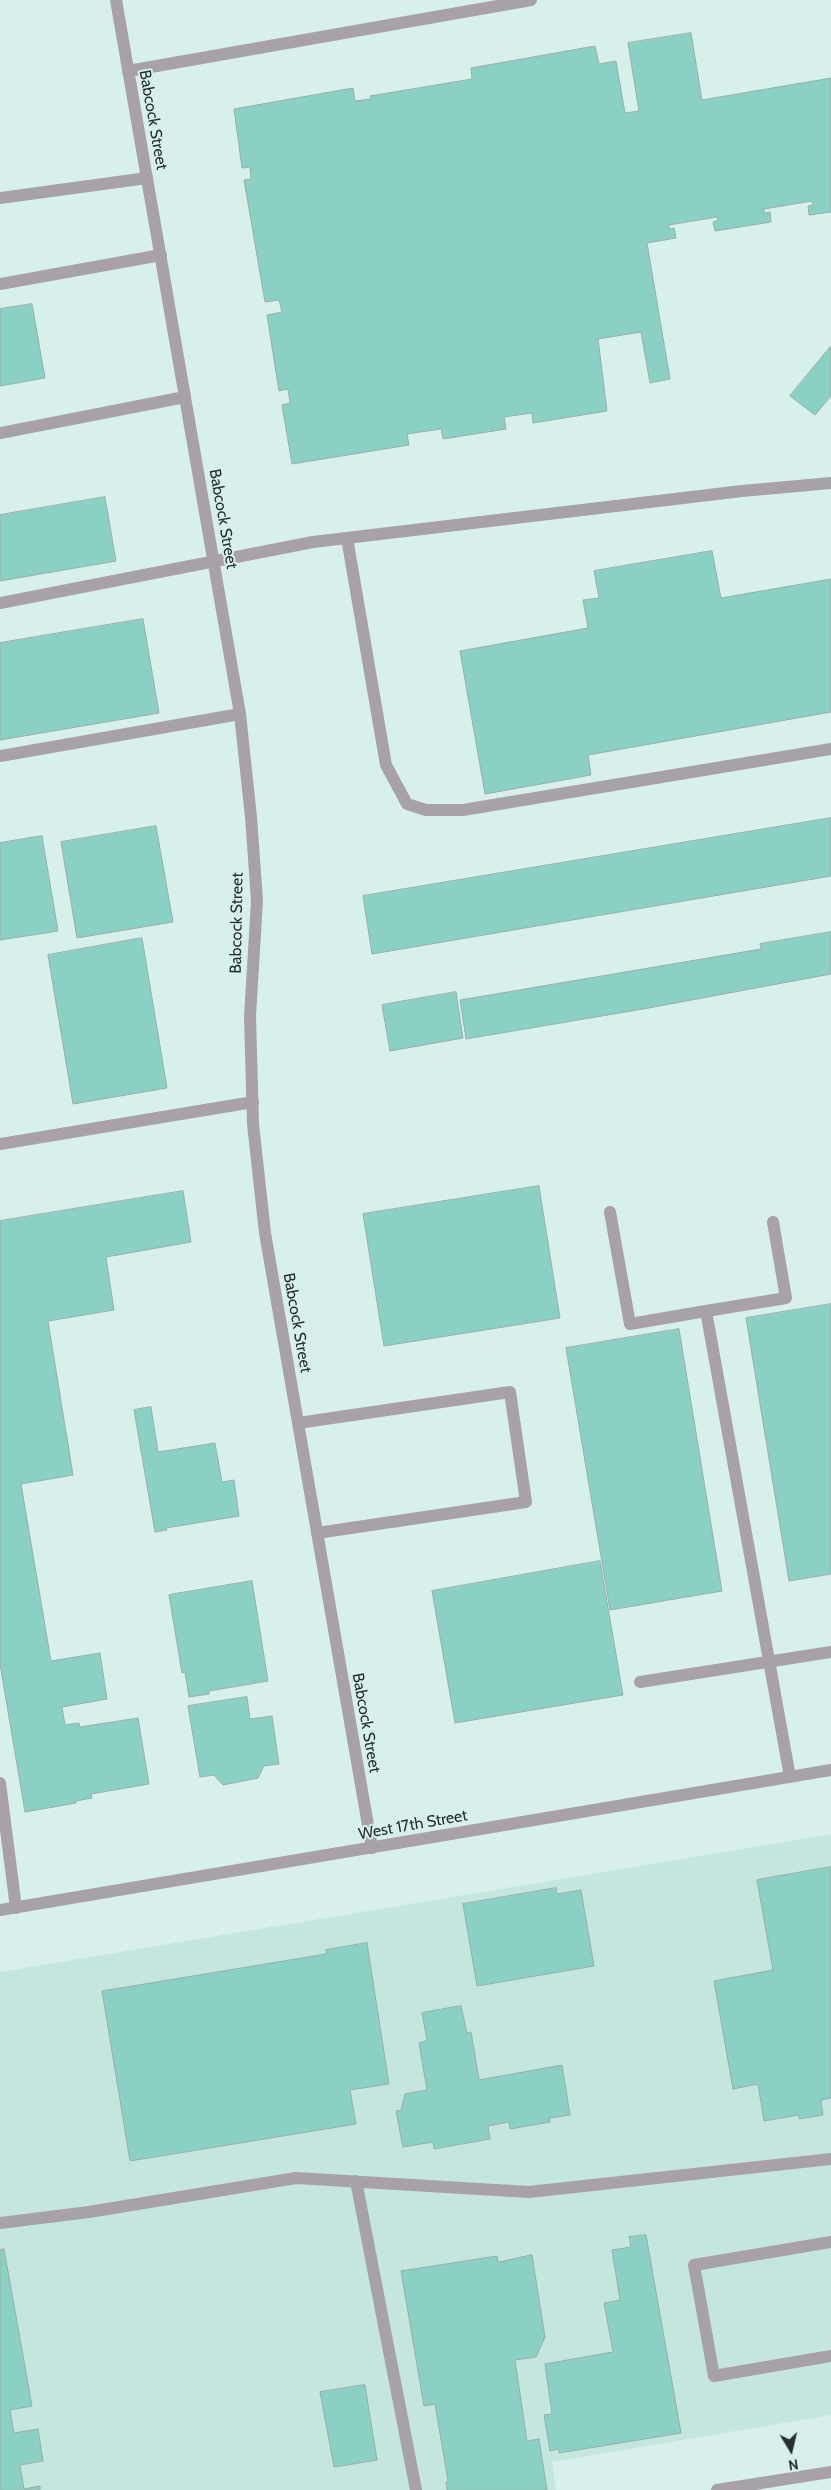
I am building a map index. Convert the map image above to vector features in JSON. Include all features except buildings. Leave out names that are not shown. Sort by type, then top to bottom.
[{"type":"street","name":"Babcock Street","points":[[116,0],[240,714],[252,817],[257,901],[250,1016],[253,1102],[265,1233],[372,1848]]},
{"type":"street","points":[[128,71],[532,0]]},
{"type":"street","points":[[0,198],[147,178]]},
{"type":"street","points":[[0,284],[161,255]]},
{"type":"street","points":[[0,434],[185,397]]},
{"type":"street","points":[[0,603],[297,544],[742,491],[831,483]]},
{"type":"street","points":[[347,538],[386,764],[408,804],[426,810],[463,810],[831,749]]},
{"type":"street","points":[[0,756],[240,714]]},
{"type":"street","points":[[0,1144],[253,1102]]},
{"type":"street","points":[[610,1212],[630,1324],[786,1298],[773,1222]]},
{"type":"street","points":[[706,1311],[790,1777]]},
{"type":"street","points":[[298,1423],[510,1392],[526,1502],[317,1532]]},
{"type":"street","points":[[640,1682],[831,1652]]},
{"type":"street","name":"West 17th Street","points":[[0,1910],[831,1770]]},
{"type":"street","points":[[0,1783],[16,1908]]},
{"type":"street","points":[[0,2223],[88,2212],[296,2178],[529,2192],[831,2159]]},
{"type":"street","points":[[356,2181],[416,2490]]},
{"type":"street","points":[[831,2242],[694,2265],[714,2376],[831,2356]]},
{"type":"street","points":[[717,2490],[831,2472]]},
{"type":"shaded area","points":[[831,1834],[831,2415],[552,2462],[556,2490],[0,2490],[0,1972]]}]
